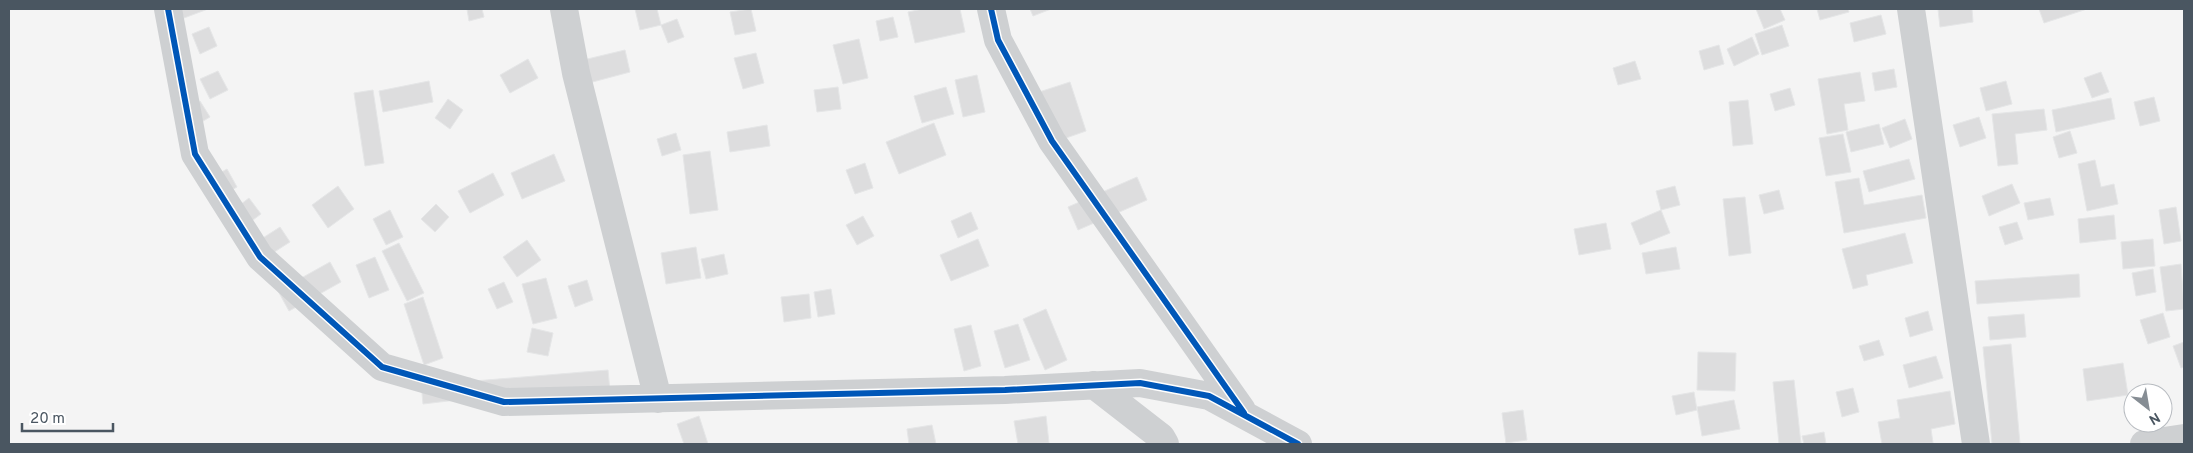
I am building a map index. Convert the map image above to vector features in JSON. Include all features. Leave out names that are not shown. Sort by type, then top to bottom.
[{"type":"street","points":[[168,9],[195,154],[260,256],[382,367],[504,402],[1005,390],[1140,383],[1209,396],[1298,444]]},
{"type":"street","points":[[564,9],[576,73],[658,398]]},
{"type":"street","points":[[990,9],[998,40],[1052,141],[1246,416]]},
{"type":"street","points":[[1911,9],[1976,444]]},
{"type":"street","points":[[1094,385],[1161,436],[1166,444]]},
{"type":"street","points":[[2144,444],[2184,438]]},
{"type":"building","points":[[180,9],[208,9],[184,18]]},
{"type":"building","points":[[467,9],[482,9],[484,17],[469,21]]},
{"type":"building","points":[[635,9],[657,9],[661,25],[640,30]]},
{"type":"building","points":[[751,9],[756,31],[735,35],[730,12]]},
{"type":"building","points":[[923,9],[960,9],[965,32],[915,43],[908,12]]},
{"type":"building","points":[[1030,9],[1051,9],[1033,16]]},
{"type":"building","points":[[1756,9],[1780,9],[1785,20],[1764,29]]},
{"type":"building","points":[[1817,9],[1848,9],[1849,12],[1820,20]]},
{"type":"building","points":[[1938,9],[1972,9],[1973,22],[1940,27]]},
{"type":"building","points":[[2039,9],[2087,9],[2044,23]]},
{"type":"building","points":[[1881,15],[1886,34],[1854,42],[1850,23]]},
{"type":"building","points":[[893,17],[898,37],[880,41],[876,21]]},
{"type":"building","points":[[677,19],[684,37],[668,43],[661,25]]},
{"type":"building","points":[[1782,25],[1789,46],[1762,55],[1755,34]]},
{"type":"building","points":[[209,27],[217,46],[200,54],[192,34]]},
{"type":"building","points":[[1752,37],[1759,54],[1734,66],[1727,49]]},
{"type":"building","points":[[859,39],[868,78],[843,84],[833,45]]},
{"type":"building","points":[[1719,45],[1724,64],[1704,70],[1699,51]]},
{"type":"building","points":[[625,50],[630,72],[585,84],[579,61]]},
{"type":"building","points":[[756,53],[764,83],[743,89],[734,58]]},
{"type":"building","points":[[528,59],[538,78],[510,93],[500,75]]},
{"type":"building","points":[[1635,61],[1641,79],[1618,85],[1613,68]]},
{"type":"building","points":[[1894,69],[1897,87],[1875,91],[1872,73]]},
{"type":"building","points":[[218,71],[228,90],[210,99],[200,79]]},
{"type":"building","points":[[1860,72],[1865,101],[1844,104],[1848,130],[1827,134],[1818,79]]},
{"type":"building","points":[[2101,72],[2109,92],[2092,98],[2084,78]]},
{"type":"building","points":[[977,75],[985,112],[963,117],[955,80]]},
{"type":"building","points":[[429,81],[433,102],[383,112],[379,91]]},
{"type":"building","points":[[2006,81],[2012,104],[1986,111],[1980,88]]},
{"type":"building","points":[[1070,82],[1086,131],[1046,145],[1030,95]]},
{"type":"building","points":[[838,87],[841,109],[817,112],[814,90]]},
{"type":"building","points":[[946,87],[954,114],[922,123],[914,96]]},
{"type":"building","points":[[1790,88],[1795,105],[1775,111],[1770,94]]},
{"type":"building","points":[[373,90],[384,163],[365,166],[354,93]]},
{"type":"building","points":[[2154,97],[2160,121],[2140,126],[2134,102]]},
{"type":"building","points":[[2111,98],[2115,119],[2056,132],[2052,110]]},
{"type":"building","points":[[448,99],[463,110],[450,129],[435,118]]},
{"type":"building","points":[[1748,100],[1753,144],[1733,146],[1729,102]]},
{"type":"building","points":[[200,101],[210,117],[193,127],[183,111]]},
{"type":"building","points":[[2044,109],[2047,130],[2015,134],[2018,164],[1998,166],[1992,114]]},
{"type":"building","points":[[1979,117],[1986,138],[1960,147],[1953,125]]},
{"type":"building","points":[[1905,119],[1912,139],[1890,148],[1882,128]]},
{"type":"building","points":[[934,123],[946,155],[899,174],[886,142]]},
{"type":"building","points":[[1879,124],[1884,144],[1851,152],[1846,132]]},
{"type":"building","points":[[767,125],[770,146],[730,152],[727,132]]},
{"type":"building","points":[[2070,131],[2077,153],[2059,158],[2053,137]]},
{"type":"building","points":[[676,133],[681,150],[662,156],[657,139]]},
{"type":"building","points":[[1843,134],[1851,172],[1826,176],[1819,138]]},
{"type":"building","points":[[710,151],[718,210],[690,214],[683,155]]},
{"type":"building","points":[[554,154],[565,181],[522,199],[511,173]]},
{"type":"building","points":[[1909,159],[1915,179],[1869,192],[1863,171]]},
{"type":"building","points":[[2095,160],[2101,187],[2114,184],[2118,204],[2087,211],[2078,164]]},
{"type":"building","points":[[865,163],[873,188],[855,194],[846,170]]},
{"type":"building","points":[[227,169],[237,187],[219,197],[209,179]]},
{"type":"building","points":[[493,173],[504,195],[470,213],[458,191]]},
{"type":"building","points":[[1137,177],[1147,200],[1078,230],[1068,207]]},
{"type":"building","points":[[1859,178],[1864,205],[1922,195],[1926,218],[1844,233],[1835,182]]},
{"type":"building","points":[[2012,184],[2020,203],[1989,216],[1982,196]]},
{"type":"building","points":[[338,186],[354,209],[328,228],[312,205]]},
{"type":"building","points":[[1675,186],[1680,205],[1661,210],[1656,191]]},
{"type":"building","points":[[1779,190],[1784,209],[1764,214],[1759,195]]},
{"type":"building","points":[[1745,197],[1751,253],[1729,256],[1723,199]]},
{"type":"building","points":[[249,198],[261,214],[245,226],[232,211]]},
{"type":"building","points":[[2050,198],[2054,215],[2028,220],[2024,203]]},
{"type":"building","points":[[436,204],[449,217],[435,232],[421,219]]},
{"type":"building","points":[[2176,207],[2181,241],[2164,244],[2159,210]]},
{"type":"building","points":[[390,210],[403,237],[386,245],[373,219]]},
{"type":"building","points":[[1661,210],[1670,233],[1640,245],[1631,223]]},
{"type":"building","points":[[971,212],[978,229],[958,238],[951,221]]},
{"type":"building","points":[[2114,215],[2116,239],[2080,243],[2078,219]]},
{"type":"building","points":[[863,216],[874,236],[857,245],[846,225]]},
{"type":"building","points":[[2017,222],[2023,239],[2005,245],[1999,227]]},
{"type":"building","points":[[1606,223],[1611,249],[1579,255],[1574,229]]},
{"type":"building","points":[[280,227],[290,242],[254,265],[244,250]]},
{"type":"building","points":[[1905,233],[1913,263],[1866,275],[1868,285],[1853,289],[1842,249]]},
{"type":"building","points":[[978,239],[989,266],[951,281],[940,255]]},
{"type":"building","points":[[2153,239],[2155,266],[2123,269],[2121,242]]},
{"type":"building","points":[[527,240],[541,260],[517,277],[503,257]]},
{"type":"building","points":[[399,243],[424,293],[407,301],[382,251]]},
{"type":"building","points":[[696,247],[701,278],[666,284],[661,253]]},
{"type":"building","points":[[1676,247],[1680,269],[1646,274],[1642,253]]},
{"type":"building","points":[[724,254],[728,274],[706,279],[701,259]]},
{"type":"building","points":[[375,257],[389,290],[369,298],[356,265]]},
{"type":"building","points":[[330,262],[341,282],[289,311],[278,291]]},
{"type":"building","points":[[2181,264],[2184,309],[2166,311],[2160,267]]},
{"type":"building","points":[[2153,269],[2156,292],[2136,296],[2132,273]]},
{"type":"building","points":[[2079,274],[2080,297],[1977,304],[1975,281]]},
{"type":"building","points":[[546,278],[557,318],[533,324],[522,284]]},
{"type":"building","points":[[587,280],[593,300],[575,307],[568,286]]},
{"type":"building","points":[[504,282],[513,302],[497,309],[488,289]]},
{"type":"building","points":[[831,289],[835,314],[818,317],[814,292]]},
{"type":"building","points":[[809,294],[811,318],[784,322],[781,297]]},
{"type":"building","points":[[423,297],[443,358],[424,365],[404,304]]},
{"type":"building","points":[[1046,309],[1067,360],[1045,370],[1023,319]]},
{"type":"building","points":[[1928,311],[1933,330],[1910,337],[1905,318]]},
{"type":"building","points":[[2163,313],[2170,337],[2148,344],[2140,320]]},
{"type":"building","points":[[2024,314],[2026,337],[1990,340],[1988,317]]},
{"type":"building","points":[[1018,324],[1030,360],[1005,368],[994,331]]},
{"type":"building","points":[[971,325],[981,366],[964,371],[954,329]]},
{"type":"building","points":[[532,328],[553,333],[548,356],[527,352]]},
{"type":"building","points":[[1879,340],[1884,355],[1864,361],[1859,346]]},
{"type":"building","points":[[2184,342],[2184,367],[2181,368],[2173,346]]},
{"type":"building","points":[[2011,344],[2020,444],[1992,444],[1983,347]]},
{"type":"building","points":[[1698,352],[1736,353],[1735,391],[1697,390]]},
{"type":"building","points":[[1936,356],[1943,378],[1909,388],[1903,365]]},
{"type":"building","points":[[2123,363],[2126,383],[2123,383],[2123,396],[2087,401],[2083,369]]},
{"type":"building","points":[[608,370],[610,391],[476,402],[474,381]]},
{"type":"building","points":[[471,378],[473,398],[423,404],[421,383]]},
{"type":"building","points":[[1794,380],[1801,444],[1779,444],[1773,382]]},
{"type":"building","points":[[1853,388],[1859,412],[1842,417],[1836,392]]},
{"type":"building","points":[[1950,391],[1955,424],[1931,429],[1933,443],[1882,444],[1878,422],[1900,418],[1897,400]]},
{"type":"building","points":[[1694,392],[1697,410],[1676,415],[1672,396]]},
{"type":"building","points":[[1734,400],[1740,429],[1702,436],[1697,407]]},
{"type":"building","points":[[1523,410],[1527,440],[1506,443],[1502,413]]},
{"type":"building","points":[[699,416],[708,444],[684,444],[677,424]]},
{"type":"building","points":[[1046,416],[1049,443],[1018,444],[1014,421]]},
{"type":"building","points":[[932,425],[936,444],[909,444],[907,429]]},
{"type":"building","points":[[1824,432],[1826,444],[1804,444],[1802,436]]},
{"type":"cycle path","points":[[168,9],[195,154],[260,257],[382,367],[504,402],[1005,390],[1140,383],[1209,396],[1298,444]]},
{"type":"cycle path","points":[[991,9],[998,40],[1052,141],[1244,413]]}]
